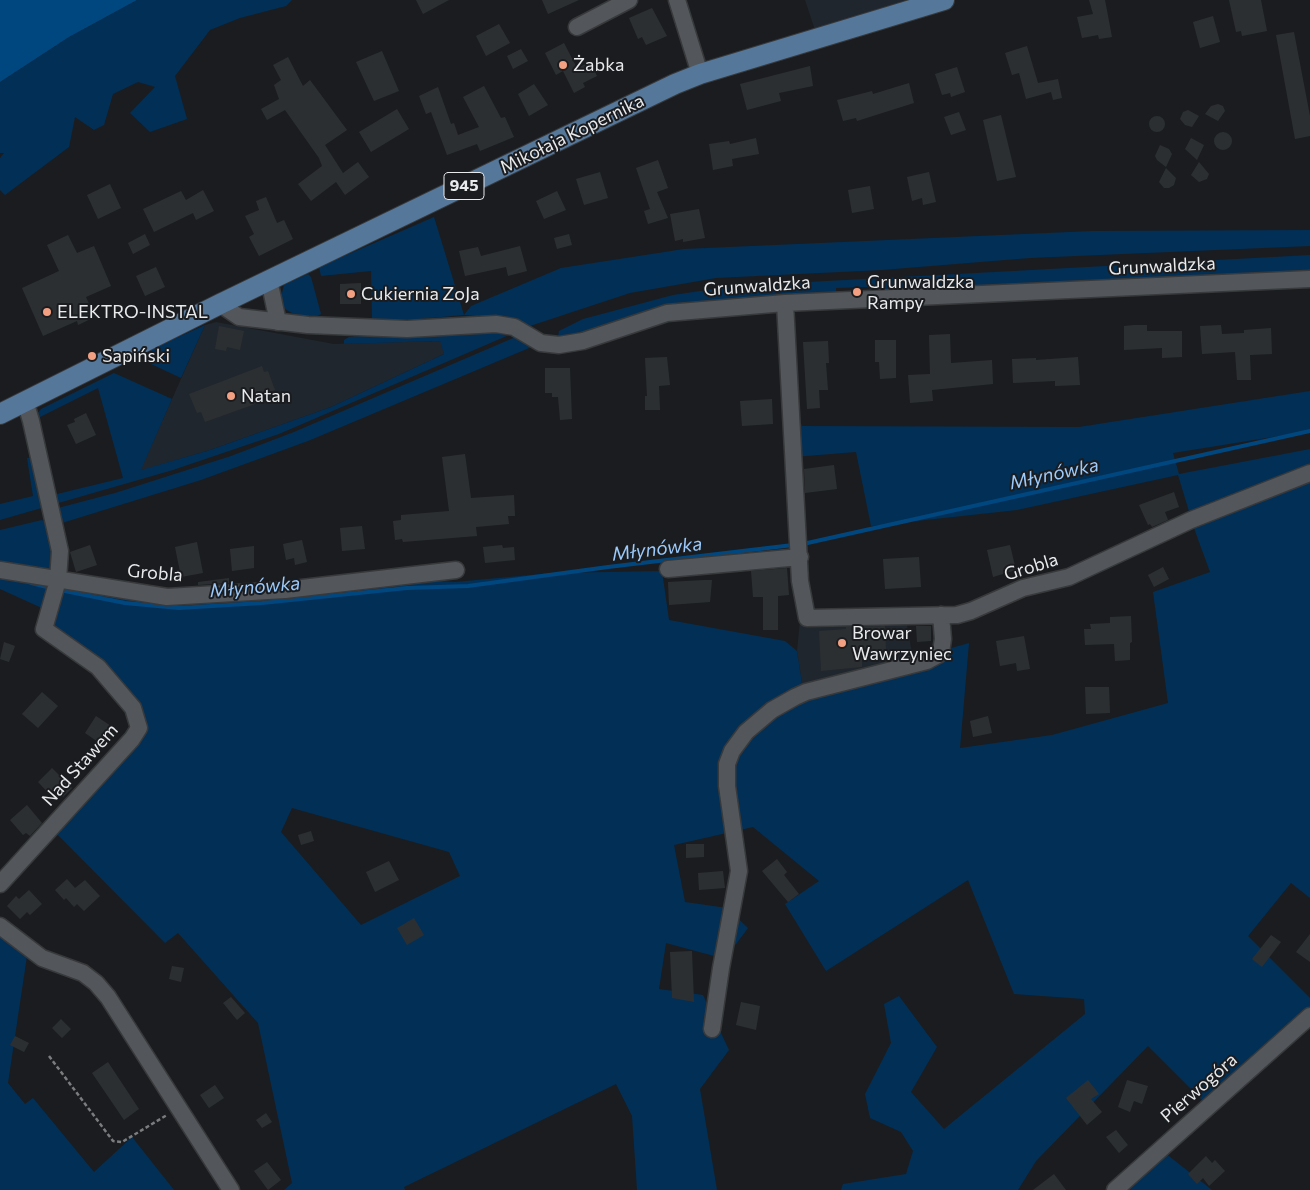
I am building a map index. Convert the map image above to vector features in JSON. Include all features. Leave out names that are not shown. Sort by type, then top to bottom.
[{"type":"main road","name":"Mikołaja Kopernika","points":[[0,414],[269,280],[700,74],[944,0]]},
{"type":"street","points":[[577,27],[629,0]]},
{"type":"street","points":[[677,0],[700,74]]},
{"type":"street","name":"Grunwaldzka","points":[[220,304],[239,317],[308,325],[406,328],[496,324],[514,327],[541,343],[559,345],[583,342],[667,313],[785,304],[1310,279]]},
{"type":"street","points":[[269,280],[278,322]]},
{"type":"street","name":"Grobla","points":[[785,304],[800,581],[807,618],[941,615],[971,611],[1023,588],[1069,577],[1191,520],[1310,473]]},
{"type":"street","name":"Nad Stawem","points":[[0,884],[132,739],[139,728],[133,708],[98,667],[44,629],[58,580],[60,551],[25,401]]},
{"type":"street","points":[[668,569],[800,557]]},
{"type":"street","name":"Grobla","points":[[0,570],[167,597],[285,590],[456,570]]},
{"type":"street","points":[[712,1029],[738,871],[727,786],[727,764],[732,751],[746,732],[772,710],[795,697],[933,659],[941,652],[941,615]]},
{"type":"street","points":[[0,926],[42,958],[83,973],[96,983],[108,997],[231,1190]]},
{"type":"street","name":"Pierwogóra","points":[[1115,1190],[1310,1016]]},
{"type":"path","points":[[49,1056],[109,1138],[118,1143],[179,1108]]},
{"type":"shaded area","points":[[0,0],[137,0],[69,37],[0,82]]},
{"type":"shaded area","points":[[137,0],[292,0],[286,6],[240,18],[210,30],[175,76],[187,119],[150,132],[130,113],[155,87],[138,82],[113,94],[104,125],[94,130],[75,117],[69,147],[5,195],[0,190],[0,158],[4,153],[0,153],[0,82],[69,37]]},
{"type":"shaded area","points":[[805,0],[923,0],[816,33]]},
{"type":"shaded area","points":[[434,217],[464,315],[420,319],[372,319],[371,271],[321,276],[319,267]]},
{"type":"shaded area","points":[[1310,230],[1310,246],[1030,258],[882,270],[716,278],[630,293],[530,326],[512,319],[464,315],[471,306],[561,268],[684,249],[1092,231]]},
{"type":"shaded area","points":[[1310,255],[1310,274],[891,294],[890,290],[873,291],[867,287],[836,288],[836,297],[736,300],[577,335],[558,337],[559,331],[583,319],[673,295],[734,286]]},
{"type":"shaded area","points":[[308,274],[311,277],[321,314],[312,319],[292,313],[285,309],[282,302],[284,285]]},
{"type":"shaded area","points":[[216,322],[334,344],[441,341],[444,354],[331,407],[210,450],[140,471],[205,325]]},
{"type":"shaded area","points":[[205,325],[181,378],[151,364],[147,355],[152,349]]},
{"type":"shaded area","points":[[488,328],[509,335],[279,434],[173,470],[55,504],[53,495],[123,478],[98,388],[38,418],[38,413],[41,409],[114,373],[172,399],[141,470],[210,450],[331,407],[444,354],[440,341],[344,344],[344,340],[349,337]]},
{"type":"shaded area","points":[[525,333],[541,343],[308,441],[201,480],[62,523],[58,508],[115,493],[231,456],[294,432]]},
{"type":"shaded area","points":[[1310,391],[1310,431],[1173,453],[1179,474],[1310,449],[1310,467],[1191,518],[1178,475],[1017,510],[871,526],[856,452],[794,457],[790,396],[802,426],[1079,427]]},
{"type":"shaded area","points":[[27,458],[35,458],[45,507],[0,520],[0,504],[33,496]]},
{"type":"shaded area","points":[[1310,473],[1310,898],[1291,883],[1248,936],[1310,998],[1310,1015],[1205,1103],[1148,1046],[1036,1161],[1018,1190],[841,1190],[843,1184],[906,1174],[913,1151],[901,1132],[870,1118],[865,1094],[891,1043],[884,1004],[899,996],[937,1047],[911,1092],[944,1129],[1085,1014],[1084,999],[1014,994],[968,880],[826,971],[785,904],[819,881],[753,827],[674,845],[685,902],[727,908],[748,928],[725,959],[666,943],[659,989],[703,995],[729,1050],[700,1089],[717,1190],[637,1190],[632,1116],[616,1084],[404,1187],[405,1190],[284,1190],[292,1183],[258,1023],[178,933],[165,943],[51,828],[139,728],[133,708],[51,625],[60,586],[163,599],[426,580],[455,582],[552,573],[662,571],[669,620],[785,641],[797,651],[803,690],[969,643],[960,748],[1052,735],[1168,703],[1153,592],[1210,572],[1191,520]],"holes":[[[292,808],[449,852],[460,876],[361,925],[281,832]]]},
{"type":"shaded area","points":[[42,520],[51,526],[53,567],[45,574],[0,567],[0,530]]},
{"type":"shaded area","points":[[0,572],[43,580],[50,589],[44,609],[0,589]]},
{"type":"shaded area","points":[[906,619],[913,659],[803,690],[797,651],[800,620]]},
{"type":"shaded area","points":[[0,933],[27,956],[8,1083],[25,1104],[33,1098],[94,1172],[132,1137],[174,1190],[0,1190]]},
{"type":"shaded area","points":[[1160,1149],[1212,1190],[1115,1190]]},
{"type":"building","points":[[416,0],[449,0],[423,14]]},
{"type":"building","points":[[542,0],[579,0],[548,14]]},
{"type":"building","points":[[1089,0],[1105,0],[1112,37],[1099,39],[1098,35],[1082,38],[1077,17],[1093,14]]},
{"type":"building","points":[[1229,0],[1261,0],[1267,31],[1242,36],[1241,31],[1236,32]]},
{"type":"building","points":[[652,8],[667,36],[646,45],[642,37],[638,39],[629,18]]},
{"type":"building","points":[[1213,16],[1220,42],[1200,48],[1193,22]]},
{"type":"building","points":[[499,24],[510,43],[486,56],[476,36]]},
{"type":"building","points":[[1294,32],[1310,116],[1310,136],[1295,139],[1276,35]]},
{"type":"building","name":"Żabka","points":[[564,43],[577,68],[590,62],[597,76],[583,83],[585,87],[574,93],[563,71],[556,75],[545,53]]},
{"type":"building","points":[[1027,46],[1038,83],[1058,79],[1062,98],[1053,100],[1051,92],[1026,99],[1019,73],[1012,75],[1005,53]]},
{"type":"building","points":[[521,49],[528,61],[513,69],[507,56]]},
{"type":"building","points":[[382,51],[399,91],[374,101],[356,62]]},
{"type":"building","points":[[288,57],[303,86],[310,80],[347,130],[325,145],[343,173],[358,162],[369,177],[345,195],[336,182],[311,201],[298,184],[322,166],[319,158],[285,110],[267,120],[261,109],[279,99],[274,85],[281,80],[273,65]]},
{"type":"building","points":[[810,66],[813,86],[779,93],[781,101],[747,110],[740,84]]},
{"type":"building","points":[[957,67],[965,92],[951,97],[950,93],[942,95],[935,74]]},
{"type":"building","points":[[909,83],[914,103],[857,121],[856,118],[843,121],[837,100],[872,91],[873,94]]},
{"type":"building","points":[[534,84],[548,105],[529,116],[518,94]]},
{"type":"building","points":[[484,86],[501,118],[505,117],[514,137],[480,151],[477,144],[447,155],[431,112],[426,114],[419,96],[438,87],[451,124],[454,123],[458,135],[479,127],[463,97]]},
{"type":"building","points":[[1218,104],[1223,106],[1225,111],[1218,121],[1205,114],[1211,106]]},
{"type":"building","points":[[397,109],[409,129],[371,152],[359,132]]},
{"type":"building","points":[[1188,110],[1199,116],[1192,127],[1185,125],[1180,119],[1183,112]]},
{"type":"building","points":[[959,112],[966,130],[951,135],[944,117]]},
{"type":"building","points":[[1001,115],[1016,177],[997,181],[983,120]]},
{"type":"building","points":[[1154,116],[1160,116],[1165,121],[1163,130],[1154,132],[1149,127],[1149,121]]},
{"type":"building","points":[[1223,132],[1229,135],[1232,141],[1229,147],[1223,150],[1217,147],[1214,141],[1217,135]]},
{"type":"building","points":[[756,138],[759,154],[732,159],[733,166],[713,170],[709,144],[729,141],[730,144]]},
{"type":"building","points":[[1191,138],[1204,145],[1197,160],[1185,149]]},
{"type":"building","points":[[1160,145],[1169,149],[1172,154],[1166,167],[1155,156]]},
{"type":"building","points":[[658,160],[668,188],[657,192],[668,218],[648,224],[644,211],[650,209],[636,168]]},
{"type":"building","points":[[1199,162],[1209,174],[1207,179],[1199,182],[1191,175]]},
{"type":"building","points":[[1166,168],[1176,178],[1174,185],[1169,188],[1164,188],[1159,182]]},
{"type":"building","points":[[600,172],[608,198],[584,205],[576,179]]},
{"type":"building","points":[[929,172],[936,202],[923,205],[922,198],[912,201],[907,177]]},
{"type":"building","points":[[110,184],[121,208],[98,219],[87,195]]},
{"type":"building","points":[[870,186],[874,209],[852,213],[848,190]]},
{"type":"building","points":[[203,190],[214,211],[196,220],[193,213],[154,232],[143,209],[181,191],[186,200]]},
{"type":"building","points":[[557,191],[566,210],[544,219],[536,201]]},
{"type":"building","points":[[266,197],[277,223],[284,220],[293,239],[259,256],[249,237],[254,234],[245,216],[259,210],[256,201]]},
{"type":"building","points":[[699,209],[705,238],[683,242],[683,239],[675,241],[670,214]]},
{"type":"building","points":[[145,234],[150,245],[133,254],[128,243]]},
{"type":"building","points":[[569,234],[572,245],[557,249],[554,238]]},
{"type":"building","points":[[68,235],[77,253],[94,246],[111,286],[86,297],[95,317],[78,325],[77,321],[43,336],[22,288],[59,271],[47,245]]},
{"type":"building","points":[[520,246],[527,271],[508,276],[506,267],[465,276],[459,251],[478,247],[481,256]]},
{"type":"building","points":[[156,267],[165,287],[145,296],[136,276]]},
{"type":"building","name":"Cukiernia ZoJa","points":[[361,283],[361,304],[340,304],[340,284]]},
{"type":"building","points":[[1147,325],[1147,331],[1182,331],[1182,357],[1162,358],[1162,348],[1124,350],[1124,326]]},
{"type":"building","points":[[1221,325],[1222,334],[1244,333],[1244,330],[1271,328],[1272,354],[1250,355],[1251,380],[1237,380],[1235,352],[1202,354],[1200,326]]},
{"type":"building","points":[[219,326],[244,331],[240,350],[227,347],[226,351],[215,349]]},
{"type":"building","points":[[950,334],[951,363],[992,360],[993,384],[932,390],[933,401],[910,403],[908,375],[930,374],[929,335]]},
{"type":"building","points":[[875,340],[896,340],[896,378],[880,379],[879,362],[875,362]]},
{"type":"building","points":[[828,341],[829,363],[826,363],[828,390],[819,390],[820,408],[807,409],[803,342]]},
{"type":"building","points":[[667,357],[670,385],[659,386],[660,410],[645,410],[645,396],[647,396],[645,358]]},
{"type":"building","points":[[1078,357],[1080,385],[1055,386],[1055,381],[1013,383],[1012,359],[1036,358],[1036,360]]},
{"type":"building","name":"Natan","points":[[262,366],[264,372],[268,371],[275,390],[270,392],[272,398],[205,422],[201,412],[197,413],[189,394]]},
{"type":"building","points":[[545,368],[570,368],[572,419],[560,420],[558,397],[552,397],[552,393],[545,393]]},
{"type":"building","points":[[772,399],[773,424],[742,426],[740,401]]},
{"type":"building","points":[[86,413],[96,435],[76,444],[67,425],[75,422],[74,419]]},
{"type":"building","points":[[465,454],[471,498],[514,495],[515,516],[508,516],[509,524],[476,527],[477,536],[403,542],[402,539],[395,540],[393,521],[401,520],[401,515],[449,511],[442,457]]},
{"type":"building","points":[[834,465],[837,489],[805,493],[804,469]]},
{"type":"building","points":[[1174,492],[1179,507],[1165,512],[1168,520],[1152,527],[1150,524],[1148,525],[1139,505]]},
{"type":"building","points":[[362,526],[365,549],[342,551],[340,528]]},
{"type":"building","points":[[302,540],[307,562],[295,565],[294,558],[286,560],[283,544]]},
{"type":"building","points":[[197,542],[203,573],[181,577],[175,547]]},
{"type":"building","points":[[90,545],[97,565],[76,572],[70,552]]},
{"type":"building","points":[[502,545],[503,548],[514,547],[515,560],[485,563],[483,547]]},
{"type":"building","points":[[1010,545],[1016,570],[993,577],[987,550]]},
{"type":"building","points":[[254,546],[254,568],[232,571],[230,549]]},
{"type":"building","points":[[919,557],[921,587],[885,589],[883,559]]},
{"type":"building","points":[[1163,567],[1169,579],[1154,587],[1148,575]]},
{"type":"building","points":[[787,568],[789,595],[778,596],[778,630],[763,630],[763,597],[753,597],[751,571]]},
{"type":"building","points":[[229,578],[229,583],[198,585],[198,582]]},
{"type":"building","points":[[712,580],[710,602],[669,605],[668,582]]},
{"type":"building","points":[[1131,616],[1132,642],[1130,643],[1130,660],[1115,661],[1114,644],[1085,645],[1084,629],[1091,629],[1090,624],[1110,623],[1110,617]]},
{"type":"building","name":"Browar Wawrzyniec","points":[[885,626],[886,650],[874,651],[874,655],[862,656],[862,667],[821,671],[819,631],[846,629],[846,627]]},
{"type":"building","points":[[916,626],[931,626],[931,641],[917,642]]},
{"type":"building","points":[[1024,636],[1030,669],[1017,671],[1016,663],[1000,666],[996,641]]},
{"type":"building","points":[[4,642],[15,646],[9,662],[0,659]]},
{"type":"building","points":[[1085,687],[1109,687],[1110,713],[1086,714]]},
{"type":"building","points":[[42,692],[58,706],[38,728],[22,714]]},
{"type":"building","points":[[96,716],[111,726],[98,742],[85,733]]},
{"type":"building","points":[[988,716],[992,733],[973,737],[970,721]]},
{"type":"building","points":[[52,768],[72,788],[63,797],[60,793],[54,799],[38,782]]},
{"type":"building","points":[[27,805],[42,823],[30,836],[26,833],[23,835],[10,820]]},
{"type":"building","points":[[311,831],[314,841],[301,845],[298,835]]},
{"type":"building","points":[[686,844],[704,844],[704,857],[686,858]]},
{"type":"building","points":[[777,859],[787,872],[784,875],[799,894],[788,902],[762,871]]},
{"type":"building","points":[[389,861],[399,880],[375,892],[366,872]]},
{"type":"building","points":[[723,871],[725,888],[699,890],[698,873]]},
{"type":"building","points":[[67,879],[75,888],[85,880],[100,896],[84,911],[77,904],[74,907],[55,890]]},
{"type":"building","points":[[29,890],[42,904],[30,915],[27,912],[20,919],[7,906],[16,896],[19,899]]},
{"type":"building","points":[[414,918],[424,935],[407,945],[397,928]]},
{"type":"building","points":[[1310,934],[1310,962],[1296,952]]},
{"type":"building","points":[[1271,935],[1281,942],[1262,967],[1252,959]]},
{"type":"building","points":[[692,951],[694,1002],[672,998],[670,952]]},
{"type":"building","points":[[172,966],[184,968],[181,982],[169,979]]},
{"type":"building","points":[[231,997],[245,1013],[237,1020],[223,1003]]},
{"type":"building","points":[[741,1002],[760,1006],[756,1030],[736,1025]]},
{"type":"building","points":[[61,1019],[71,1029],[62,1038],[52,1028]]},
{"type":"building","points":[[15,1036],[29,1043],[24,1052],[10,1045]]},
{"type":"building","points":[[108,1062],[139,1109],[124,1120],[92,1073]]},
{"type":"building","points":[[1088,1080],[1099,1094],[1091,1099],[1102,1112],[1087,1125],[1066,1098]]},
{"type":"building","points":[[1127,1080],[1148,1086],[1142,1104],[1134,1101],[1130,1112],[1118,1107]]},
{"type":"building","points":[[215,1085],[224,1098],[209,1108],[200,1095]]},
{"type":"building","points":[[266,1113],[272,1122],[262,1128],[256,1120]]},
{"type":"building","points":[[1116,1130],[1128,1145],[1119,1153],[1106,1137]]},
{"type":"building","points":[[1206,1156],[1212,1163],[1215,1160],[1225,1171],[1209,1186],[1203,1178],[1197,1184],[1188,1174]]},
{"type":"building","points":[[267,1162],[281,1180],[268,1190],[254,1171]]},
{"type":"building","points":[[1054,1174],[1066,1190],[1033,1190]]},
{"type":"waterway","name":"Młynówka","points":[[803,544],[1310,431]]},
{"type":"waterway","name":"Młynówka","points":[[60,590],[125,603],[179,608],[262,603],[407,588],[468,586],[793,545]]},
{"type":"waterway","name":"Młynówka","points":[[31,583],[51,588]]},
{"type":"place","name":"Żabka","points":[[563,65]]},
{"type":"place","name":"Grunwaldzka Rampy","points":[[857,292]]},
{"type":"place","name":"Cukiernia ZoJa","points":[[351,294]]},
{"type":"place","name":"ELEKTRO-INSTAL","points":[[47,312]]},
{"type":"place","name":"Sapiński","points":[[92,356]]},
{"type":"place","name":"Natan","points":[[231,396]]},
{"type":"place","name":"Browar Wawrzyniec","points":[[842,643]]}]
